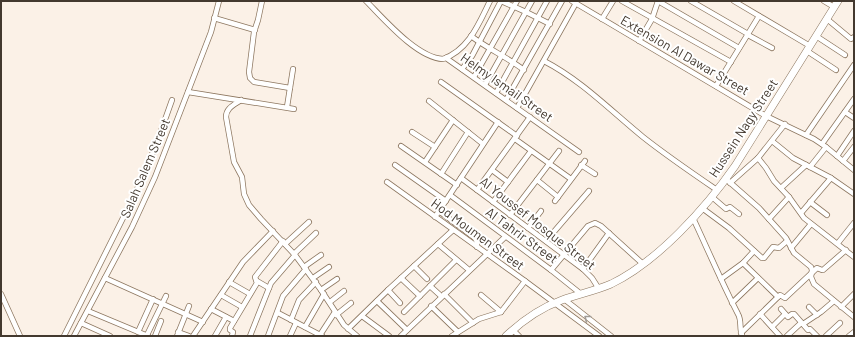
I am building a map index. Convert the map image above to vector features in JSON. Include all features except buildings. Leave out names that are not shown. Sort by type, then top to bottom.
[{"type":"street","name":"Salah Salem Street","points":[[74,336],[144,204],[188,92],[219,1]]},
{"type":"street","points":[[262,1],[255,30],[249,72],[250,78],[254,82],[290,88]]},
{"type":"street","name":"Helmy Ismail Street","points":[[366,1],[405,40],[436,58],[446,58],[579,152]]},
{"type":"street","points":[[446,58],[462,47],[471,36],[479,25],[490,1]]},
{"type":"street","points":[[462,69],[480,43],[501,1],[538,17],[550,24]]},
{"type":"street","points":[[474,77],[517,1]]},
{"type":"street","points":[[485,85],[532,1]]},
{"type":"street","points":[[496,93],[547,1]]},
{"type":"street","points":[[506,100],[562,1]]},
{"type":"street","points":[[602,19],[613,1]]},
{"type":"street","points":[[622,1],[731,62]]},
{"type":"street","points":[[639,41],[652,19],[658,1],[739,48]]},
{"type":"street","points":[[691,1],[772,48]]},
{"type":"street","points":[[734,1],[808,48],[836,70]]},
{"type":"street","points":[[824,1],[836,4]]},
{"type":"street","points":[[517,108],[544,61],[574,2]]},
{"type":"street","name":"Extension Al Dawar Street","points":[[574,2],[766,116],[806,135],[824,146],[854,170]]},
{"type":"street","name":"Hussein Nagy Street","points":[[506,336],[532,314],[564,299],[599,289],[622,278],[643,264],[693,218],[717,190],[728,181],[766,116],[836,4]]},
{"type":"street","points":[[716,86],[759,16]]},
{"type":"street","points":[[214,18],[255,30]]},
{"type":"street","points":[[827,19],[851,39],[854,37]]},
{"type":"street","points":[[471,36],[490,50],[502,55],[524,70]]},
{"type":"street","points":[[816,36],[845,55]]},
{"type":"street","points":[[544,61],[576,81],[643,136],[686,169],[717,190]]},
{"type":"street","points":[[806,135],[854,65]]},
{"type":"street","points":[[287,107],[293,69]]},
{"type":"street","points":[[441,82],[498,122],[531,150],[571,179]]},
{"type":"street","points":[[188,92],[294,108]]},
{"type":"street","points":[[781,188],[808,166],[824,146],[854,98]]},
{"type":"street","points":[[64,336],[135,194],[156,145],[172,100]]},
{"type":"street","points":[[241,100],[230,108],[226,114],[234,162],[242,177],[246,200],[261,219],[295,255],[330,302],[335,313],[354,335]]},
{"type":"street","points":[[429,101],[483,144]]},
{"type":"street","points":[[845,112],[854,118]]},
{"type":"street","points":[[477,190],[530,117]]},
{"type":"street","points":[[425,162],[453,120]]},
{"type":"street","points":[[435,217],[498,122]]},
{"type":"street","points":[[785,124],[758,158],[728,181],[759,208],[787,241],[791,248],[811,267],[812,280],[834,301],[854,317]]},
{"type":"street","points":[[837,156],[854,131]]},
{"type":"street","points":[[412,132],[435,147]]},
{"type":"street","points":[[441,174],[468,132]]},
{"type":"street","points":[[772,141],[793,158],[831,178],[854,194]]},
{"type":"street","points":[[401,146],[457,185]]},
{"type":"street","points":[[843,161],[854,147]]},
{"type":"street","points":[[493,202],[531,150]]},
{"type":"street","points":[[510,215],[559,151]]},
{"type":"street","points":[[758,158],[774,181],[811,224],[838,243],[854,257]]},
{"type":"street","points":[[537,180],[557,199],[585,161]]},
{"type":"street","points":[[394,165],[446,201]]},
{"type":"street","points":[[581,165],[595,174]]},
{"type":"street","points":[[492,170],[508,182]]},
{"type":"street","name":"Al Youssef Mosque Street","points":[[461,178],[583,269],[592,278],[599,289]]},
{"type":"street","points":[[801,213],[831,178]]},
{"type":"street","name":"Hod Moumen Street","points":[[387,182],[525,281],[598,336]]},
{"type":"street","points":[[546,241],[589,191]]},
{"type":"street","name":"Al Tahrir Street","points":[[450,195],[581,294]]},
{"type":"street","points":[[712,197],[726,209],[730,207],[739,214]]},
{"type":"street","points":[[768,219],[789,197]]},
{"type":"street","points":[[810,202],[827,215]]},
{"type":"street","points":[[702,208],[729,228],[764,258],[773,247],[779,248],[787,241]]},
{"type":"street","points":[[439,211],[475,238],[477,247]]},
{"type":"street","points":[[528,228],[541,211]]},
{"type":"street","points":[[693,218],[739,316],[742,335],[760,314],[780,295],[785,298],[818,267],[823,270],[846,250]]},
{"type":"street","points":[[268,288],[257,281],[255,276],[284,243],[309,222]]},
{"type":"street","points":[[551,270],[591,224],[598,224],[643,264]]},
{"type":"street","points":[[791,248],[811,224]]},
{"type":"street","points":[[838,243],[854,224]]},
{"type":"street","points":[[348,329],[453,230]]},
{"type":"street","points":[[193,336],[243,262],[273,231]]},
{"type":"street","points":[[583,269],[609,233]]},
{"type":"street","points":[[250,336],[268,288],[295,255],[316,234]]},
{"type":"street","points":[[401,336],[505,236]]},
{"type":"street","points":[[438,244],[469,270]]},
{"type":"street","points":[[722,279],[754,251]]},
{"type":"street","points":[[268,336],[278,313],[283,296],[305,268],[321,255]]},
{"type":"street","points":[[404,312],[456,260]]},
{"type":"street","points":[[742,263],[778,297]]},
{"type":"street","points":[[414,266],[427,279]]},
{"type":"street","points":[[290,336],[299,300],[314,280],[329,267]]},
{"type":"street","points":[[105,278],[203,322]]},
{"type":"street","points":[[401,278],[420,296]]},
{"type":"street","points":[[732,303],[758,278]]},
{"type":"street","points":[[321,290],[337,279]]},
{"type":"street","points":[[232,336],[233,332],[229,329],[257,281]]},
{"type":"street","points":[[452,336],[482,318],[501,312],[525,281]]},
{"type":"street","points":[[229,282],[250,294]]},
{"type":"street","points":[[430,286],[472,323]]},
{"type":"street","points":[[388,290],[400,303]]},
{"type":"street","points":[[330,302],[344,291]]},
{"type":"street","points":[[1,294],[3,303],[20,336]]},
{"type":"street","points":[[305,327],[324,294]]},
{"type":"street","points":[[841,307],[854,294]]},
{"type":"street","points":[[221,295],[242,307]]},
{"type":"street","points":[[481,295],[501,312]]},
{"type":"street","points":[[88,311],[148,336],[166,296]]},
{"type":"street","points":[[138,332],[153,299]]},
{"type":"street","points":[[564,299],[611,336]]},
{"type":"street","points":[[377,301],[407,330]]},
{"type":"street","points":[[788,336],[802,323],[816,315],[834,301]]},
{"type":"street","points":[[278,313],[321,335],[335,313],[351,303]]},
{"type":"street","points":[[189,336],[178,334],[190,306]]},
{"type":"street","points":[[431,306],[458,332]]},
{"type":"street","points":[[809,307],[816,315]]},
{"type":"street","points":[[212,308],[234,321]]},
{"type":"street","points":[[781,309],[788,317],[794,314],[808,330],[810,329],[817,336]]},
{"type":"street","points":[[760,314],[778,335]]},
{"type":"street","points":[[772,327],[785,314]]},
{"type":"street","points":[[362,316],[389,336]]},
{"type":"street","points":[[215,336],[226,317]]},
{"type":"street","points":[[155,336],[161,321]]},
{"type":"street","points":[[81,323],[110,336]]},
{"type":"street","points":[[826,336],[840,323]]},
{"type":"street","points":[[513,330],[519,336]]},
{"type":"street","points":[[849,336],[854,332]]}]
